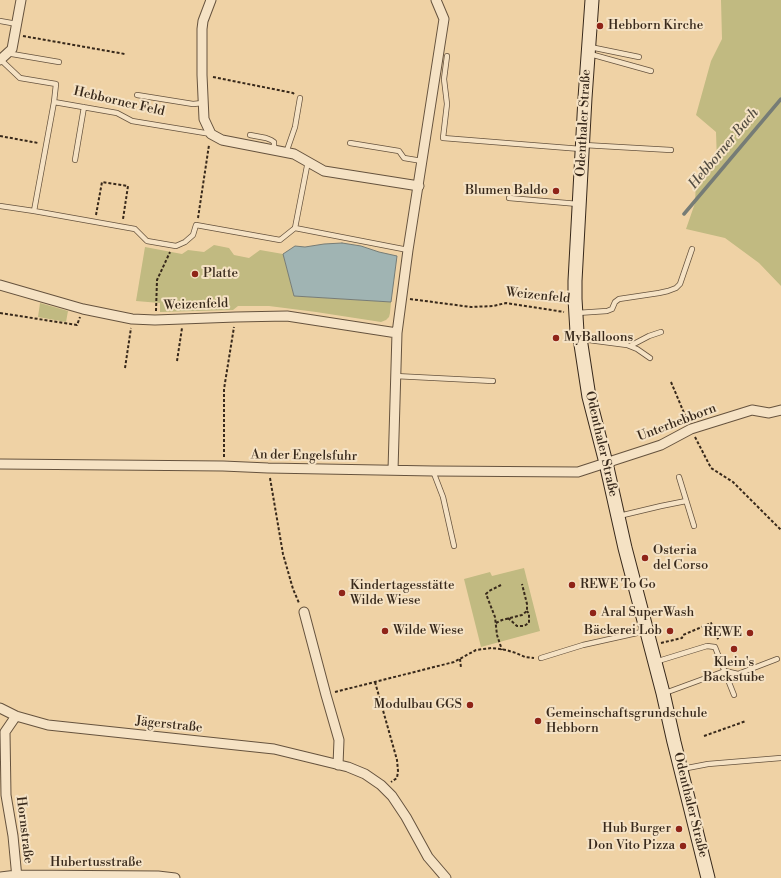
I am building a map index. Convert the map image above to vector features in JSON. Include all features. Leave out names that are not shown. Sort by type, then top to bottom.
[{"type":"main road","name":"Odenthaler Straße","points":[[592,0],[575,281],[577,332],[580,338],[589,397],[606,463],[625,548],[655,662],[708,878]]},
{"type":"street","points":[[0,60],[12,49],[21,0]]},
{"type":"street","points":[[211,0],[203,21],[202,29],[204,119],[211,134]]},
{"type":"street","points":[[393,470],[397,333],[408,250],[444,19],[436,0]]},
{"type":"street","name":"Hebborner Feld","points":[[211,134],[222,140],[294,154],[324,171],[419,186]]},
{"type":"street","name":"Weizenfeld","points":[[0,285],[83,309],[132,319],[155,320],[287,316],[397,333]]},
{"type":"street","name":"Unterhebborn","points":[[606,463],[661,445],[691,429],[752,410],[769,413],[781,410]]},
{"type":"street","name":"An der Engelsfuhr","points":[[0,464],[578,472],[606,463]]},
{"type":"street","points":[[304,612],[339,740],[338,765]]},
{"type":"street","name":"Jägerstraße","points":[[0,708],[16,716],[48,725],[274,750],[348,767],[365,774],[381,785],[392,796],[406,817],[428,857],[446,878]]},
{"type":"street","name":"Hornstraße","points":[[16,716],[5,732],[6,795],[13,836],[17,877]]},
{"type":"street","name":"Hubertusstraße","points":[[0,877],[158,876],[175,878]]},
{"type":"lane","points":[[0,20],[17,24]]},
{"type":"lane","points":[[588,50],[639,57]]},
{"type":"lane","points":[[588,50],[651,70]]},
{"type":"lane","points":[[10,51],[12,54],[59,62]]},
{"type":"lane","points":[[447,56],[444,79],[447,104],[443,138],[582,147],[671,150]]},
{"type":"lane","name":"Hebborner Feld","points":[[0,60],[20,78],[56,84],[54,102],[117,112],[132,121],[211,134]]},
{"type":"lane","points":[[137,95],[193,104],[204,103]]},
{"type":"lane","points":[[286,152],[295,127],[300,98]]},
{"type":"lane","points":[[34,211],[54,102]]},
{"type":"lane","points":[[75,160],[84,107]]},
{"type":"lane","points":[[250,135],[271,140],[274,142],[274,150]]},
{"type":"lane","points":[[350,143],[399,151],[404,158],[422,161]]},
{"type":"lane","points":[[0,206],[135,229],[147,240],[176,246],[185,242],[193,234],[196,225],[280,240],[295,228],[308,161]]},
{"type":"lane","points":[[509,198],[579,204]]},
{"type":"lane","points":[[295,228],[408,250]]},
{"type":"lane","points":[[576,313],[607,311],[612,309],[615,302],[619,299],[668,292],[676,288],[680,284],[692,248]]},
{"type":"lane","points":[[630,346],[649,336],[662,332]]},
{"type":"lane","points":[[580,338],[630,346],[650,358]]},
{"type":"lane","points":[[395,376],[494,381]]},
{"type":"lane","points":[[433,471],[443,497],[454,546]]},
{"type":"lane","points":[[679,477],[694,526]]},
{"type":"lane","points":[[618,516],[686,501]]},
{"type":"lane","points":[[541,658],[583,645],[646,631]]},
{"type":"lane","points":[[655,662],[707,646],[715,647],[734,695]]},
{"type":"lane","points":[[663,694],[725,671],[738,674],[777,659]]},
{"type":"lane","points":[[681,770],[708,764],[781,758]]},
{"type":"path","points":[[15,34],[125,54]]},
{"type":"path","points":[[202,75],[293,93],[300,98]]},
{"type":"path","points":[[196,225],[211,134]]},
{"type":"path","points":[[0,136],[46,144]]},
{"type":"path","points":[[95,222],[102,182],[128,186],[122,227]]},
{"type":"path","points":[[155,320],[157,280],[171,249],[176,246]]},
{"type":"path","name":"Weizenfeld","points":[[402,297],[471,307],[493,306],[506,303],[576,313]]},
{"type":"path","points":[[0,313],[77,325],[83,309]]},
{"type":"path","points":[[224,466],[224,389],[236,317]]},
{"type":"path","points":[[125,368],[132,319]]},
{"type":"path","points":[[177,361],[183,319]]},
{"type":"path","points":[[671,382],[691,429],[711,468],[733,482],[781,530]]},
{"type":"path","points":[[268,468],[282,554],[293,589],[304,612]]},
{"type":"path","points":[[508,618],[517,626],[529,624],[529,614],[527,611],[527,604],[522,584]]},
{"type":"path","points":[[500,585],[486,594],[495,617],[497,635],[502,650]]},
{"type":"path","points":[[496,623],[508,618],[522,615],[527,611]]},
{"type":"path","points":[[650,645],[682,638],[683,635],[711,623],[722,647]]},
{"type":"path","points":[[326,695],[454,662],[476,650],[492,648],[516,653],[532,659],[541,658]]},
{"type":"path","points":[[460,659],[461,668]]},
{"type":"path","points":[[375,682],[397,760],[398,771],[396,778],[384,788]]},
{"type":"path","points":[[704,736],[746,721]]},
{"type":"shaded area","points":[[721,0],[781,0],[781,286],[759,263],[725,238],[686,229],[695,203],[696,181],[717,163],[716,132],[696,115],[711,61],[722,39]]},
{"type":"shaded area","points":[[342,243],[361,246],[397,256],[391,302],[294,296],[283,254],[295,246],[305,247]]},
{"type":"shaded area","points":[[214,245],[229,248],[234,255],[249,258],[260,250],[283,254],[294,296],[391,302],[389,317],[381,322],[269,306],[238,306],[233,310],[160,312],[160,303],[136,301],[145,247],[182,254],[188,250],[204,252]]},
{"type":"shaded area","points":[[40,303],[68,311],[66,322],[38,317]]},
{"type":"shaded area","points":[[524,568],[540,631],[481,647],[464,579],[490,572],[492,576]]},
{"type":"waterway","name":"Hebborner Bach","points":[[684,214],[781,99]]},
{"type":"place","name":"Hebborn Kirche","points":[[600,26]]},
{"type":"place","name":"Blumen Baldo","points":[[556,191]]},
{"type":"place","name":"Platte","points":[[195,274]]},
{"type":"place","name":"MyBalloons","points":[[556,338]]},
{"type":"place","name":"Osteria del Corso","points":[[645,558]]},
{"type":"place","name":"REWE To Go","points":[[572,585]]},
{"type":"place","name":"Kindertagesstätte Wilde Wiese","points":[[342,593]]},
{"type":"place","name":"Aral SuperWash","points":[[593,613]]},
{"type":"place","name":"Wilde Wiese","points":[[385,631]]},
{"type":"place","name":"Bäckerei Lob","points":[[670,631]]},
{"type":"place","name":"REWE","points":[[750,633]]},
{"type":"place","name":"Klein's Backstube","points":[[734,649]]},
{"type":"place","name":"Modulbau GGS","points":[[470,705]]},
{"type":"place","name":"Gemeinschaftsgrundschule Hebborn","points":[[538,721]]},
{"type":"place","name":"Hub Burger","points":[[679,829]]},
{"type":"place","name":"Don Vito Pizza","points":[[683,846]]}]
